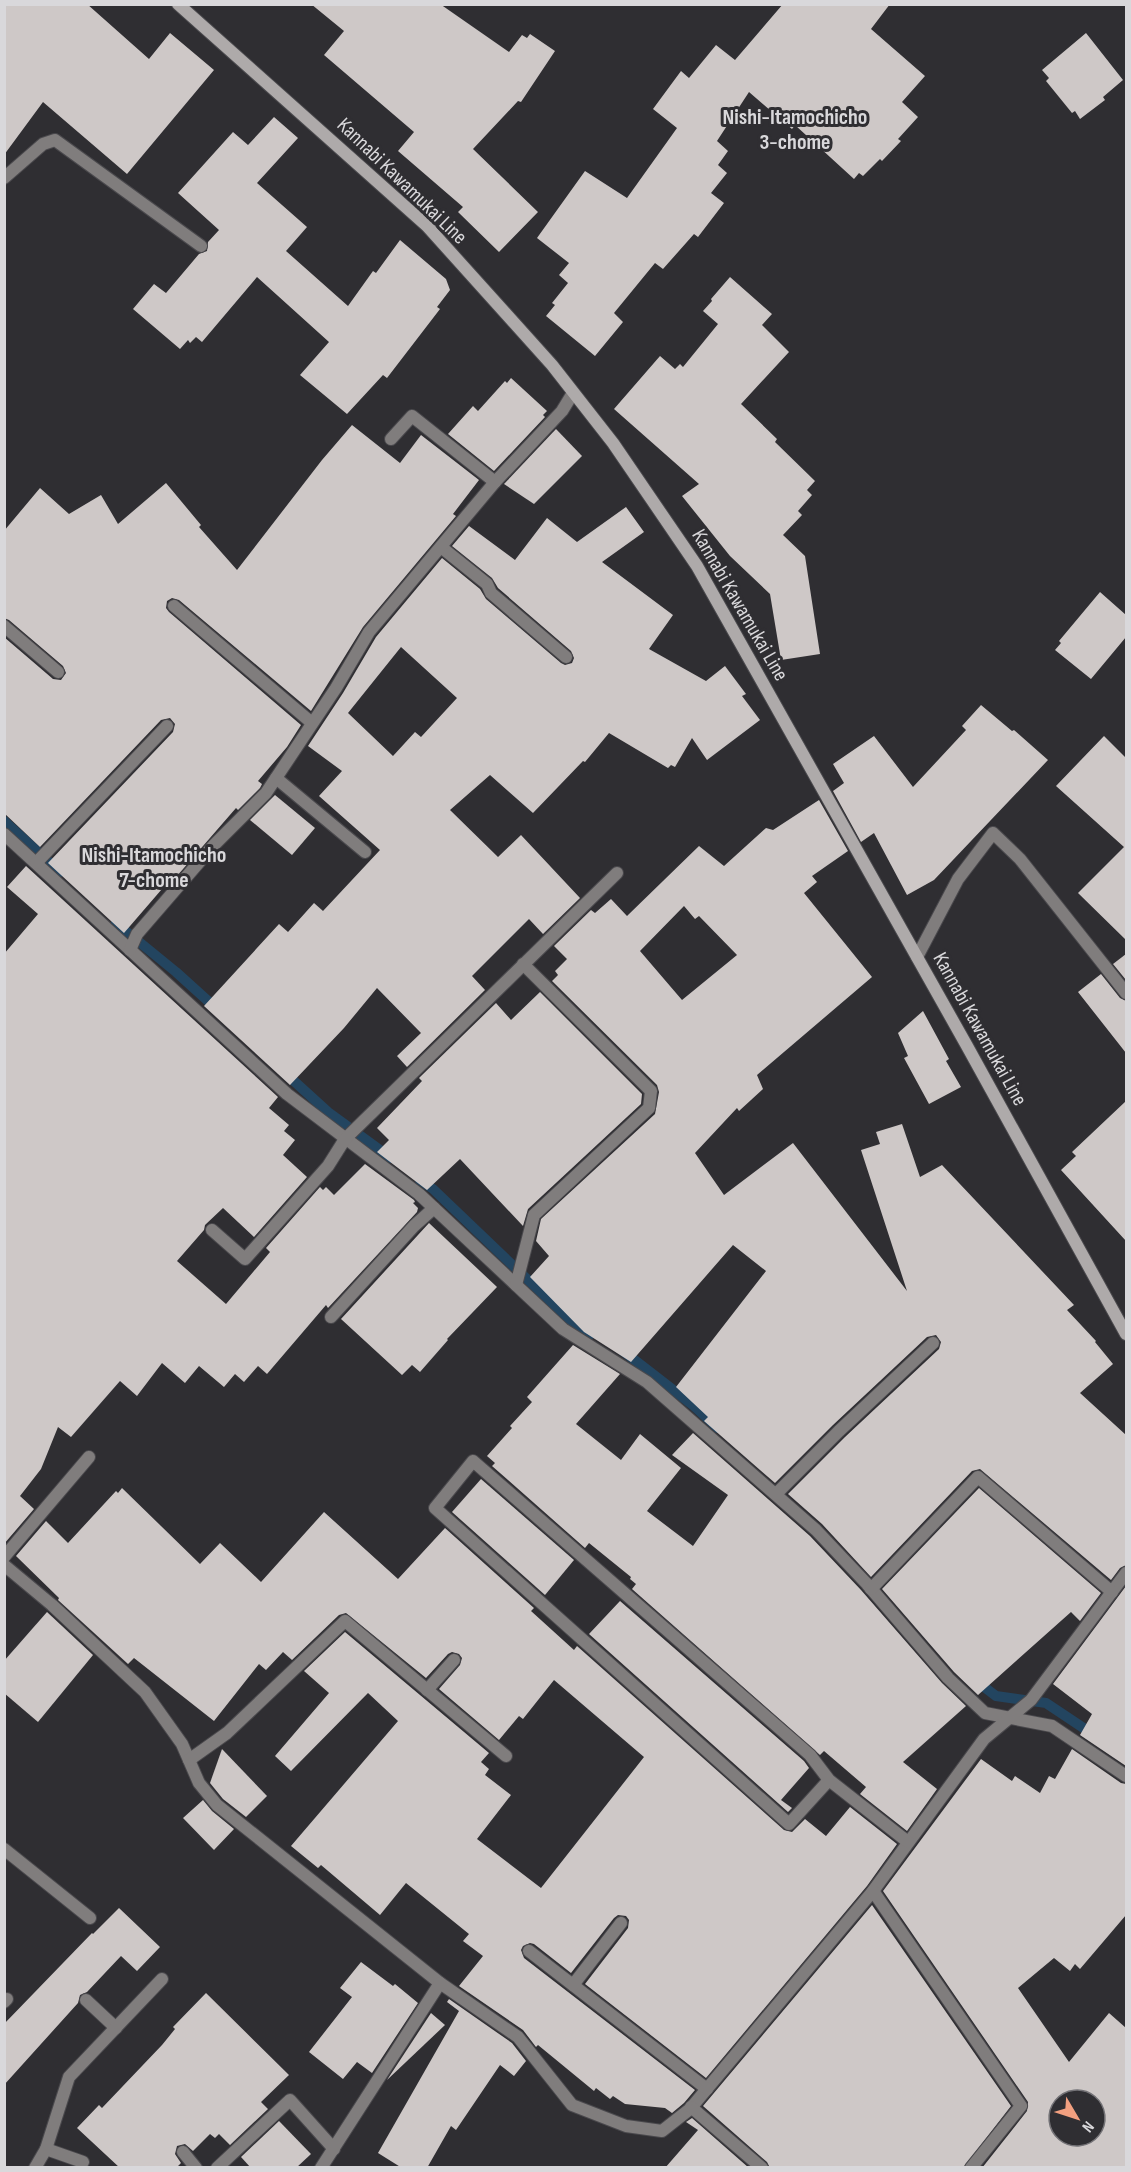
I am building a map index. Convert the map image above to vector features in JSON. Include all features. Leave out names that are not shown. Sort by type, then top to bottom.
[{"type":"main road","name":"Kannabi Kawamukai Line","points":[[178,4],[427,226],[552,365],[620,452],[698,567],[1126,1334]]},
{"type":"street","points":[[4,178],[43,144],[55,140],[201,246]]},
{"type":"street","points":[[130,950],[137,934],[214,845],[266,793],[369,632],[495,482],[562,411],[573,393]]},
{"type":"street","points":[[391,439],[412,416],[495,482]]},
{"type":"street","points":[[441,547],[488,584],[491,593],[566,657]]},
{"type":"street","points":[[174,606],[312,723]]},
{"type":"street","points":[[4,626],[57,672]]},
{"type":"street","points":[[36,863],[167,726]]},
{"type":"street","points":[[276,778],[365,852]]},
{"type":"street","points":[[917,957],[958,879],[993,832],[1020,859],[1126,993]]},
{"type":"street","points":[[4,834],[287,1094],[419,1194],[563,1329],[647,1382],[776,1494],[816,1530],[871,1588],[948,1678],[985,1713],[1052,1726],[1126,1776]]},
{"type":"street","points":[[212,1230],[245,1259],[328,1166],[345,1139],[617,873]]},
{"type":"street","points":[[516,1285],[534,1215],[649,1108],[651,1091],[524,964]]},
{"type":"street","points":[[331,1317],[414,1226],[434,1208]]},
{"type":"street","points":[[776,1494],[933,1343]]},
{"type":"street","points":[[4,1557],[89,1456]]},
{"type":"street","points":[[829,1780],[789,1824],[435,1508],[473,1461],[810,1755],[829,1780],[908,1842]]},
{"type":"street","points":[[871,1588],[978,1477],[1112,1592]]},
{"type":"street","points":[[4,1565],[52,1605],[146,1692],[183,1744],[199,1783],[216,1805],[440,1983],[518,2037],[572,2105],[626,2126],[662,2131],[692,2107],[873,1891],[984,1738],[1031,1700],[1126,1573]]},
{"type":"street","points":[[189,1760],[227,1733],[345,1621],[506,1756]]},
{"type":"street","points":[[427,1690],[454,1660]]},
{"type":"street","points":[[4,1849],[90,1918]]},
{"type":"street","points":[[873,1891],[1021,2106],[971,2168]]},
{"type":"street","points":[[573,1985],[621,1923]]},
{"type":"street","points":[[529,1951],[707,2089]]},
{"type":"street","points":[[35,2168],[46,2149],[69,2077],[162,1979]]},
{"type":"street","points":[[321,2168],[440,1983]]},
{"type":"street","points":[[86,2000],[116,2028]]},
{"type":"street","points":[[217,2168],[290,2100],[334,2149]]},
{"type":"street","points":[[692,2107],[762,2168]]},
{"type":"street","points":[[46,2149],[83,2162]]},
{"type":"street","points":[[183,2152],[196,2168]]},
{"type":"building","points":[[4,4],[87,4],[149,59],[170,33],[214,70],[127,174],[43,102],[4,155]]},
{"type":"building","points":[[311,4],[440,4],[509,52],[522,35],[527,38],[530,34],[555,51],[521,102],[518,101],[473,149],[538,212],[499,252],[458,212],[463,207],[398,151],[414,132],[324,55],[344,31]]},
{"type":"building","points":[[783,4],[890,4],[871,29],[925,76],[902,102],[918,117],[898,139],[901,141],[882,161],[880,159],[863,176],[859,173],[854,179],[795,125],[792,129],[749,92],[717,141],[728,151],[718,165],[727,173],[711,193],[724,203],[698,237],[694,234],[663,269],[655,263],[614,313],[623,322],[595,356],[546,316],[555,305],[552,303],[568,283],[559,275],[569,263],[537,238],[585,171],[627,198],[677,128],[653,109],[681,71],[689,78],[716,45],[735,60]]},
{"type":"building","points":[[1086,33],[1123,80],[1103,97],[1105,100],[1080,119],[1075,111],[1072,113],[1046,81],[1049,78],[1042,70]]},
{"type":"building","points":[[274,117],[298,138],[257,183],[307,227],[286,251],[348,306],[373,271],[376,273],[400,240],[446,279],[450,290],[437,307],[440,309],[387,378],[383,375],[347,414],[300,375],[329,342],[257,277],[202,342],[196,337],[190,343],[188,340],[180,349],[133,309],[154,284],[166,293],[199,254],[207,251],[208,242],[219,230],[178,193],[233,132],[248,145]]},
{"type":"building","points":[[730,277],[772,314],[762,325],[789,352],[741,404],[777,439],[775,442],[815,481],[807,490],[812,495],[798,511],[802,515],[783,535],[805,556],[820,654],[781,660],[770,594],[730,556],[682,496],[699,484],[614,409],[660,356],[675,369],[680,364],[683,367],[718,324],[703,311]]},
{"type":"building","points":[[511,378],[547,411],[543,415],[545,417],[494,471],[448,434],[473,406],[478,411],[505,381],[507,383]]},
{"type":"building","points":[[352,425],[400,463],[421,435],[479,480],[453,514],[456,516],[363,627],[311,711],[179,600],[172,598],[167,601],[166,608],[169,612],[301,725],[287,747],[258,781],[262,784],[260,788],[238,810],[236,808],[124,933],[48,863],[173,732],[175,724],[170,718],[161,720],[40,847],[4,813],[4,637],[53,679],[61,680],[66,673],[63,666],[4,618],[4,531],[40,488],[69,514],[101,495],[118,524],[166,483],[201,525],[199,527],[237,570]]},
{"type":"building","points":[[556,429],[582,456],[534,504],[504,484]]},
{"type":"building","points":[[626,507],[644,532],[602,562],[673,615],[649,649],[706,681],[725,666],[746,694],[742,696],[760,720],[707,760],[692,738],[675,767],[671,765],[668,768],[609,733],[585,762],[583,761],[533,813],[490,775],[450,810],[498,857],[521,835],[580,898],[543,934],[529,919],[472,976],[485,990],[407,1067],[397,1056],[421,1033],[377,988],[344,1028],[290,1085],[204,1006],[279,924],[288,932],[314,903],[323,911],[380,850],[319,796],[342,771],[308,746],[376,637],[442,558],[480,589],[486,599],[561,663],[565,665],[572,663],[574,658],[571,651],[498,588],[492,578],[452,546],[469,526],[515,560],[547,518],[577,542]],"holes":[[[401,647],[457,698],[421,737],[415,732],[393,756],[348,713]]]},
{"type":"building","points":[[1100,592],[1126,615],[1126,637],[1091,679],[1055,650],[1061,643],[1059,641]]},
{"type":"building","points":[[981,705],[1048,760],[934,880],[907,895],[874,833],[861,842],[833,791],[844,783],[833,764],[874,736],[913,787],[966,730],[962,726]]},
{"type":"building","points":[[1104,736],[1126,758],[1126,940],[1078,893],[1124,847],[1056,786]]},
{"type":"building","points":[[275,795],[315,828],[292,855],[250,820]]},
{"type":"building","points":[[819,800],[848,851],[812,876],[817,882],[804,893],[872,977],[757,1075],[763,1089],[739,1111],[737,1108],[695,1153],[724,1195],[793,1143],[907,1291],[861,1150],[880,1144],[876,1132],[902,1124],[920,1177],[942,1165],[1074,1305],[1067,1310],[1096,1341],[1113,1364],[1080,1393],[1126,1435],[1126,1565],[1120,1568],[1111,1580],[980,1469],[972,1471],[871,1577],[822,1524],[788,1494],[939,1349],[941,1342],[936,1335],[927,1337],[775,1483],[704,1421],[708,1417],[676,1387],[766,1271],[733,1245],[631,1362],[584,1332],[530,1277],[549,1256],[536,1241],[541,1219],[655,1114],[659,1092],[657,1085],[552,981],[558,975],[555,971],[567,959],[554,946],[591,910],[595,913],[611,899],[627,916],[699,846],[724,866],[766,828],[773,830]],"holes":[[[684,906],[695,919],[699,916],[737,955],[682,1000],[640,951]]]},
{"type":"building","points":[[26,866],[278,1097],[269,1108],[289,1125],[284,1131],[295,1140],[283,1155],[307,1177],[254,1237],[223,1208],[205,1225],[204,1230],[177,1261],[226,1304],[270,1252],[266,1248],[320,1187],[323,1190],[326,1187],[334,1195],[365,1164],[414,1200],[413,1203],[418,1208],[417,1212],[328,1308],[326,1305],[267,1374],[258,1366],[244,1382],[235,1374],[224,1387],[199,1366],[185,1383],[162,1363],[137,1396],[120,1381],[71,1437],[58,1427],[41,1469],[20,1496],[34,1509],[4,1544],[4,954],[38,914],[7,887]]},
{"type":"building","points":[[1126,954],[1126,980],[1113,964]]},
{"type":"building","points":[[1101,974],[1120,998],[1126,1001],[1126,1053],[1078,992]]},
{"type":"building","points":[[540,992],[642,1094],[641,1104],[528,1209],[523,1226],[460,1159],[427,1190],[377,1152],[389,1140],[377,1128],[422,1081],[419,1078],[496,1003],[511,1020]]},
{"type":"building","points":[[923,1011],[961,1087],[929,1104],[904,1058],[908,1056],[898,1033]]},
{"type":"building","points":[[1126,1101],[1126,1241],[1061,1170],[1076,1156],[1072,1152]]},
{"type":"building","points":[[429,1223],[497,1287],[447,1339],[420,1372],[412,1365],[402,1375],[341,1319]]},
{"type":"building","points":[[573,1345],[620,1374],[576,1424],[621,1460],[640,1434],[681,1468],[647,1511],[693,1546],[728,1495],[672,1455],[693,1433],[810,1536],[861,1590],[942,1683],[966,1706],[903,1762],[937,1789],[907,1831],[860,1794],[866,1787],[824,1751],[820,1755],[632,1589],[636,1584],[630,1579],[631,1577],[589,1543],[585,1548],[492,1466],[495,1463],[487,1456],[532,1402],[527,1397]]},
{"type":"building","points":[[481,1479],[574,1560],[545,1595],[452,1512]]},
{"type":"building","points":[[122,1488],[200,1564],[220,1543],[261,1582],[324,1512],[398,1579],[445,1528],[534,1608],[531,1611],[574,1650],[577,1646],[784,1830],[792,1832],[805,1819],[826,1836],[850,1807],[897,1844],[867,1886],[706,2078],[585,1984],[628,1928],[629,1920],[626,1916],[618,1915],[614,1918],[571,1973],[534,1944],[523,1946],[521,1950],[524,1958],[695,2090],[672,2113],[665,2108],[625,2104],[613,2096],[610,2099],[596,2088],[594,2091],[538,2045],[536,2047],[523,2030],[459,1986],[483,1956],[463,1941],[469,1934],[406,1883],[380,1915],[321,1865],[318,1868],[291,1846],[398,1721],[368,1693],[291,1771],[275,1756],[329,1693],[304,1671],[345,1632],[489,1753],[481,1762],[489,1769],[485,1775],[511,1795],[477,1839],[541,1888],[644,1757],[554,1680],[523,1719],[519,1716],[499,1740],[439,1689],[460,1665],[462,1658],[459,1654],[452,1652],[448,1654],[426,1678],[346,1613],[339,1615],[292,1660],[283,1652],[266,1670],[259,1664],[214,1721],[134,1658],[128,1664],[58,1600],[59,1598],[16,1556],[46,1521],[68,1543],[116,1491],[118,1493]]},
{"type":"building","points":[[979,1488],[1101,1593],[1080,1621],[1071,1612],[978,1695],[954,1672],[882,1589]]},
{"type":"building","points":[[1126,1586],[1126,1766],[1080,1735],[1092,1714],[1053,1684]]},
{"type":"building","points":[[620,1601],[804,1761],[809,1768],[781,1800],[792,1808],[788,1812],[589,1634]]},
{"type":"building","points":[[47,1612],[93,1655],[38,1722],[4,1693],[4,1661]]},
{"type":"building","points":[[222,1749],[267,1796],[246,1817],[223,1799],[210,1783]]},
{"type":"building","points":[[1072,1749],[1121,1783],[1126,1784],[1126,1915],[1080,1969],[1075,1964],[1070,1971],[1054,1958],[1018,1988],[1069,2062],[1109,2013],[1126,2028],[1126,2168],[982,2168],[1027,2111],[1028,2102],[883,1891],[981,1759],[1012,1781],[1015,1776],[1040,1793],[1049,1776],[1055,1779]]},
{"type":"building","points":[[203,1800],[212,1811],[234,1829],[214,1850],[183,1818]]},
{"type":"building","points":[[872,1905],[1011,2106],[963,2168],[770,2168],[767,2162],[703,2106]]},
{"type":"building","points":[[119,1908],[160,1947],[137,1971],[121,1956],[87,1992],[80,1995],[78,2003],[4,2085],[4,2024]]},
{"type":"building","points":[[361,1962],[393,1986],[395,1984],[418,2003],[372,2073],[357,2062],[343,2079],[309,2052],[352,1997],[340,1988]]},
{"type":"building","points":[[206,1993],[289,2075],[261,2102],[268,2109],[230,2145],[219,2134],[215,2138],[210,2134],[193,2151],[185,2144],[177,2146],[175,2154],[181,2163],[176,2168],[120,2168],[77,2128],[99,2105],[102,2108],[162,2045],[175,2029],[173,2027]]},
{"type":"building","points":[[449,1999],[512,2043],[526,2061],[514,2076],[500,2065],[456,2130],[451,2126],[427,2168],[402,2168],[378,2153],[459,2011],[447,2002]]},
{"type":"building","points":[[431,2013],[445,2025],[387,2080]]},
{"type":"building","points":[[692,2118],[749,2168],[665,2168],[698,2130],[686,2122]]},
{"type":"building","points":[[279,2121],[311,2154],[296,2168],[251,2168],[241,2157]]},
{"type":"waterway","points":[[4,821],[60,872]]},
{"type":"waterway","points":[[116,923],[218,1010]]},
{"type":"waterway","points":[[284,1072],[328,1112],[391,1158]]},
{"type":"waterway","points":[[420,1180],[433,1189],[574,1324],[591,1334]]},
{"type":"waterway","points":[[623,1351],[694,1406],[718,1428]]},
{"type":"waterway","points":[[975,1680],[996,1696],[1046,1703],[1094,1735]]},
{"type":"district","name":"Nishi-Itamochicho 3-chome","points":[[795,130]]},
{"type":"district","name":"Nishi-Itamochicho 7-chome","points":[[154,868]]}]
